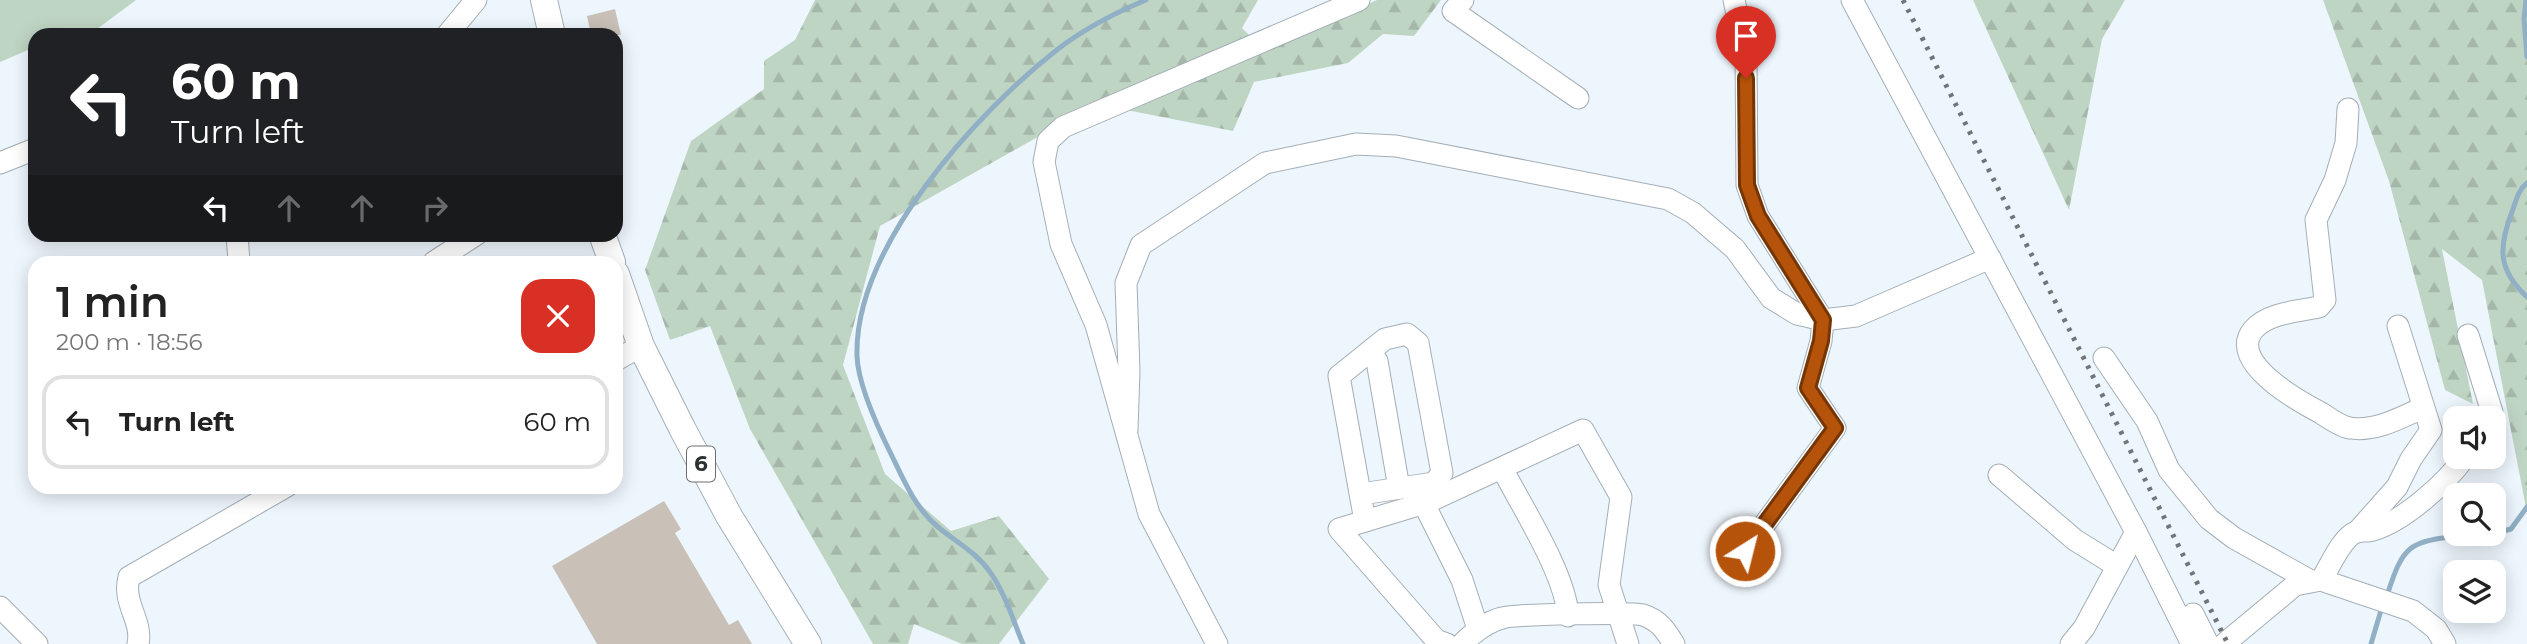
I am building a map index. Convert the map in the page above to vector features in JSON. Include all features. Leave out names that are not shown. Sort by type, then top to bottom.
[{"type":"main road","points":[[544,0],[550,28]]},
{"type":"main road","name":"6","points":[[623,294],[641,346],[729,516],[808,644]]},
{"type":"street","points":[[453,28],[476,0]]},
{"type":"street","points":[[1217,644],[1149,513],[1096,325],[1060,244],[1044,162],[1048,141],[1063,127],[1359,0]]},
{"type":"street","points":[[1464,0],[1453,11],[1578,98]]},
{"type":"street","points":[[1734,0],[1746,55],[1747,185],[1758,216],[1823,320],[1821,341],[1808,388],[1835,428],[1745,551]]},
{"type":"street","points":[[1852,0],[2136,532],[2192,644]]},
{"type":"street","points":[[2347,109],[2346,143],[2335,180],[2316,220],[2325,300],[2319,307],[2266,320],[2252,331],[2249,346],[2256,364],[2274,387],[2348,429],[2382,426],[2422,408]]},
{"type":"street","points":[[1127,430],[1129,371],[1126,283],[1141,245],[1265,163],[1356,144],[1396,146],[1668,199],[1693,213],[1735,249],[1771,298],[1797,314],[1823,320],[1856,316],[1990,258]]},
{"type":"street","points":[[0,163],[28,152]]},
{"type":"street","points":[[443,256],[465,242]]},
{"type":"street","points":[[2224,644],[2295,584],[2315,580],[2397,487],[2410,459],[2431,430],[2398,326]]},
{"type":"street","points":[[1361,494],[1434,483],[1442,473],[1418,343],[1407,334],[1385,339],[1339,376],[1365,521]]},
{"type":"street","points":[[2468,335],[2490,406]]},
{"type":"street","points":[[623,356],[641,346]]},
{"type":"street","points":[[1369,352],[1377,360],[1399,488]]},
{"type":"street","points":[[2104,358],[2147,421],[2169,470],[2209,519],[2234,538],[2315,580],[2413,611],[2436,629],[2445,644]]},
{"type":"street","points":[[1447,644],[1436,640],[1339,529],[1424,503],[1503,470],[1583,430],[1621,497],[1609,585],[1616,614],[1628,644]]},
{"type":"street","points":[[2357,532],[2372,531],[2396,520],[2455,469]]},
{"type":"street","points":[[1503,470],[1544,549],[1567,604],[1568,615]]},
{"type":"street","points":[[1999,475],[2075,540],[2117,566]]},
{"type":"street","points":[[138,644],[140,635],[125,592],[129,577],[273,494]]},
{"type":"street","points":[[1424,503],[1462,580],[1478,628]]},
{"type":"street","points":[[2071,644],[2084,628],[2136,532]]},
{"type":"street","points":[[0,607],[37,644]]},
{"type":"street","points":[[2179,616],[2191,612],[2208,644]]},
{"type":"street","points":[[1462,644],[1478,628],[1503,617],[1642,614],[1662,626],[1674,644]]},
{"type":"green space","points":[[0,0],[136,0],[98,28],[28,28],[28,50],[0,62]]},
{"type":"green space","points":[[815,0],[1258,0],[1242,28],[1264,50],[1377,0],[1441,0],[1414,36],[1383,34],[1348,63],[1254,82],[1233,131],[1096,104],[880,226],[843,365],[885,474],[951,531],[999,516],[1049,579],[999,644],[962,644],[914,624],[908,644],[873,644],[750,429],[710,326],[670,340],[645,270],[691,141],[764,89],[764,61],[795,40]]},
{"type":"green space","points":[[1973,0],[2125,0],[2102,39],[2069,210]]},
{"type":"green space","points":[[2323,0],[2527,0],[2527,513],[2482,280],[2442,249],[2473,404],[2445,390],[2389,181]]},
{"type":"building","points":[[615,9],[619,28],[590,28],[587,16]]},
{"type":"building","points":[[664,501],[681,529],[675,533],[729,625],[738,620],[752,644],[597,644],[552,566]]},
{"type":"waterway","points":[[1023,644],[990,572],[972,553],[930,520],[901,475],[875,421],[861,381],[857,356],[861,314],[876,271],[898,228],[926,185],[958,145],[992,108],[1058,49],[1100,22],[1146,0]]},
{"type":"waterway","points":[[2526,0],[2524,19],[2527,57]]},
{"type":"waterway","points":[[2527,183],[2516,200],[2507,225],[2503,248],[2503,258],[2510,277],[2527,297]]},
{"type":"waterway","points":[[2386,598],[2398,565],[2410,549],[2430,540],[2511,529],[2527,507]]},
{"type":"waterway","points":[[2371,644],[2382,607]]},
{"type":"railway","points":[[1903,0],[2228,644]]},
{"type":"route","points":[[1745,551],[1835,428],[1808,388],[1821,341],[1823,320],[1758,216],[1747,185],[1746,78]]}]
